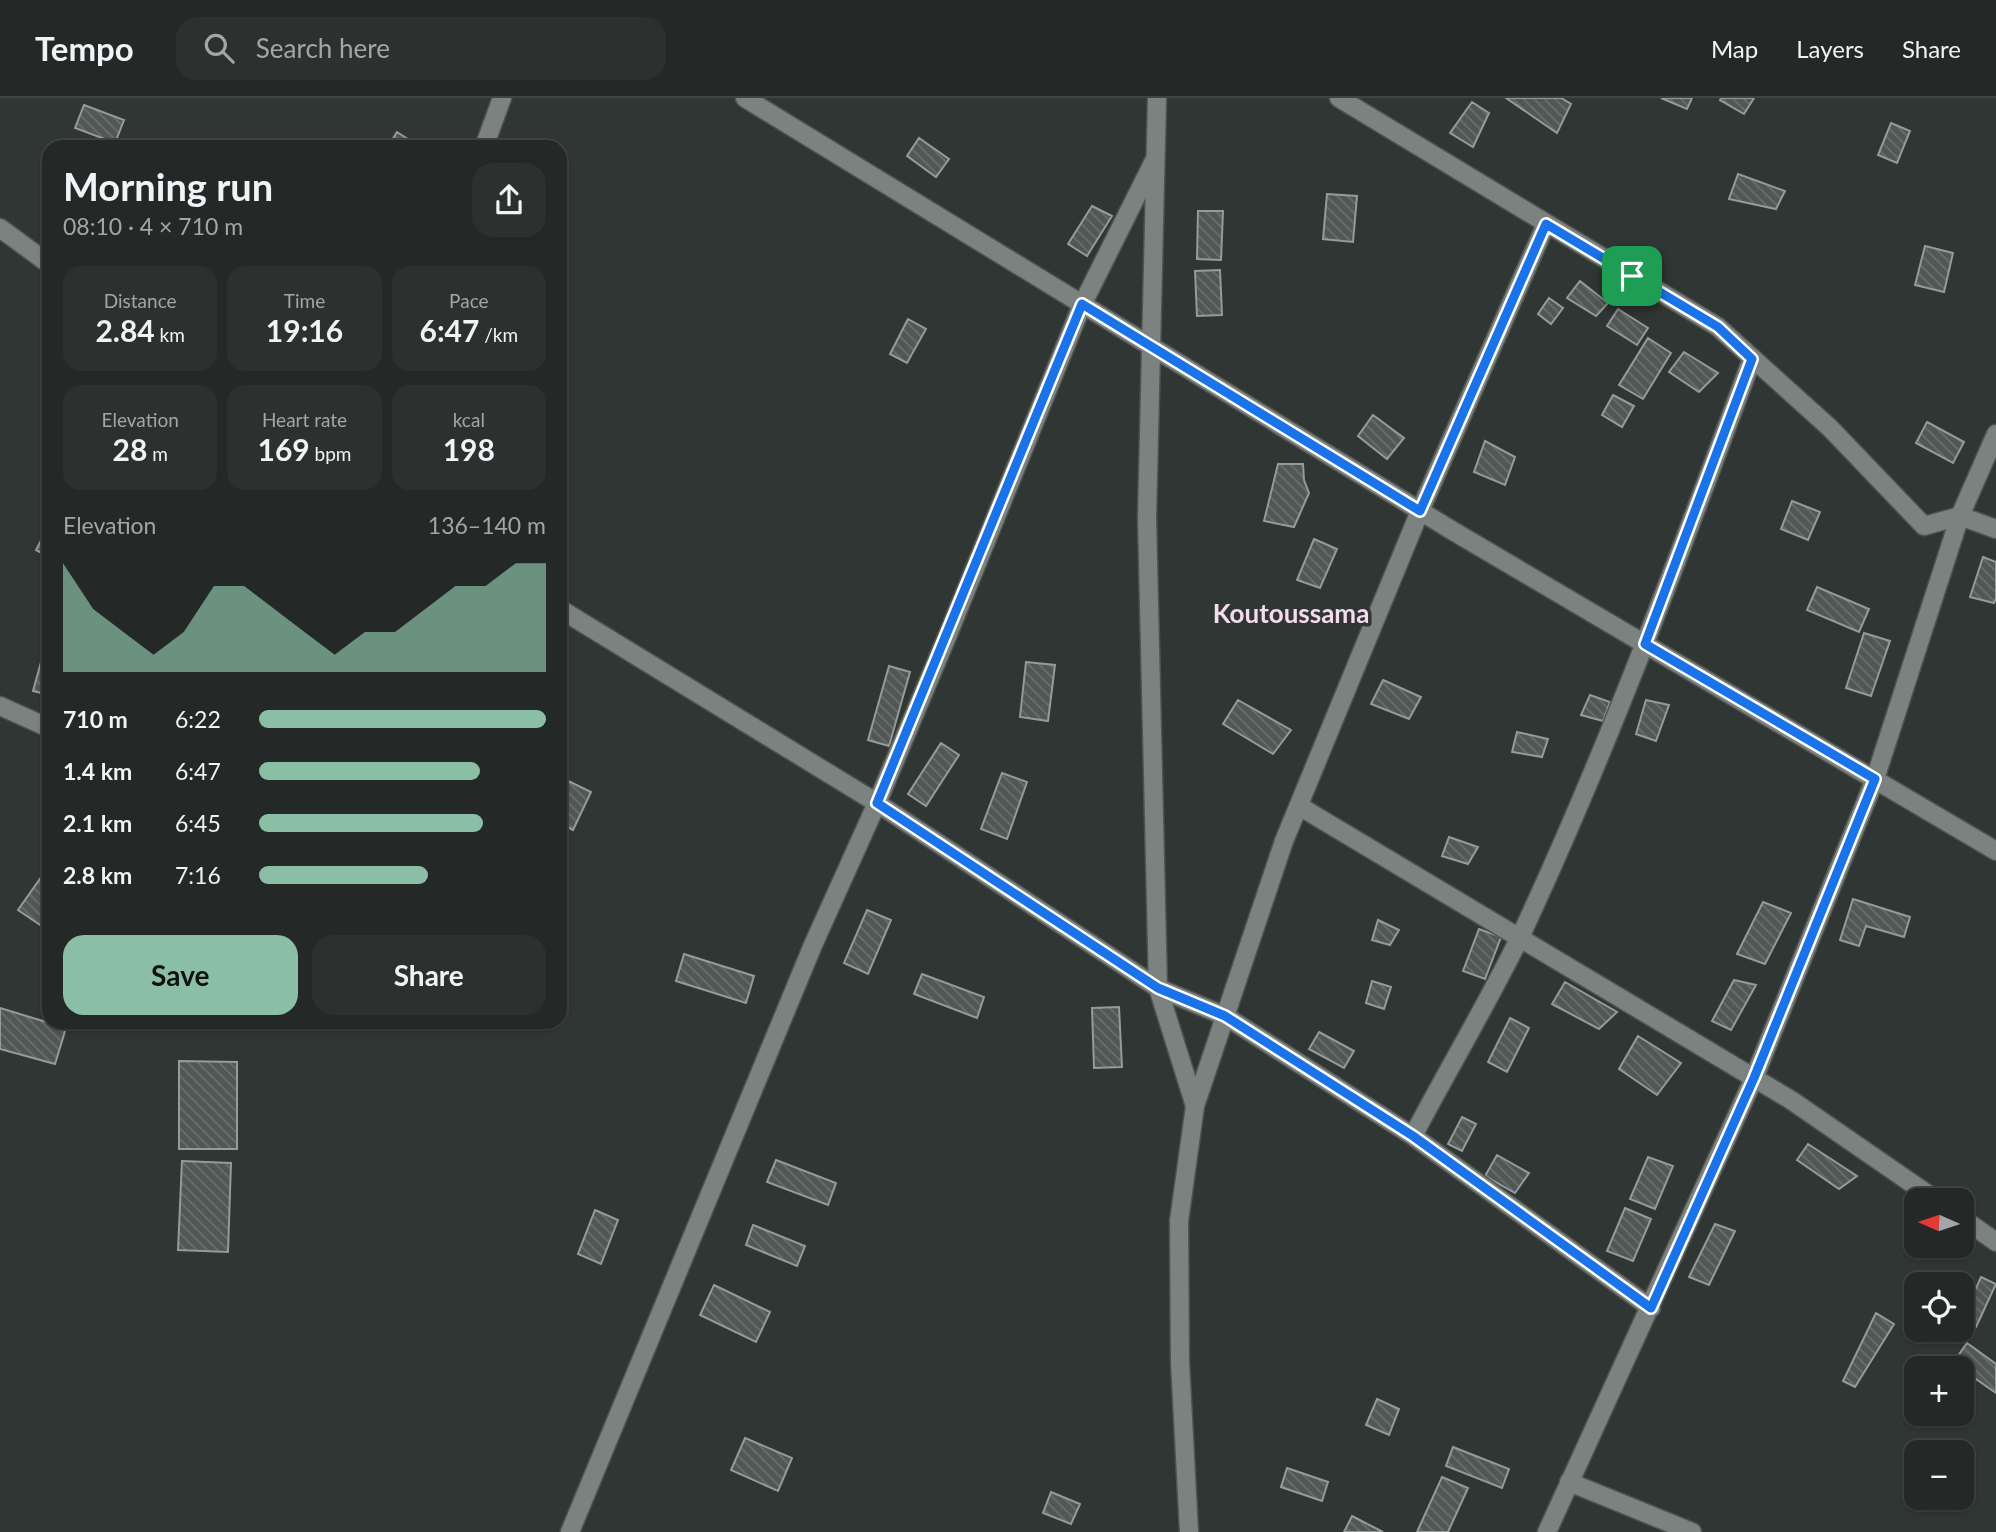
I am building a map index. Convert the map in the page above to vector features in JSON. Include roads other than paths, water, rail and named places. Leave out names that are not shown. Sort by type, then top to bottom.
[{"type":"street","points":[[487,140],[502,98]]},
{"type":"street","points":[[745,98],[1420,511],[1996,851]]},
{"type":"street","points":[[1157,98],[1147,518],[1158,988],[1195,1106]]},
{"type":"street","points":[[1339,98],[1718,327],[1830,428],[1924,527],[1960,516],[1996,529]]},
{"type":"street","points":[[570,1532],[808,958],[877,803],[1082,304],[1155,159]]},
{"type":"street","points":[[1189,1532],[1180,1362],[1179,1221],[1195,1106],[1284,841],[1420,511],[1546,224]]},
{"type":"street","points":[[0,228],[42,259]]},
{"type":"street","points":[[1413,1136],[1520,937],[1597,763],[1645,644],[1752,359]]},
{"type":"street","points":[[1546,1532],[1651,1308],[1754,1078],[1875,779],[1960,516],[1996,434]]},
{"type":"street","points":[[567,613],[877,803],[1158,988],[1225,1016],[1413,1136],[1651,1308]]},
{"type":"street","points":[[0,706],[42,725]]},
{"type":"street","points":[[1299,806],[1791,1100],[1919,1188]]},
{"type":"street","points":[[1974,1226],[1996,1242]]},
{"type":"street","points":[[1569,1482],[1692,1532]]},
{"type":"district","name":"Koutoussama","points":[[1291,613]]}]
